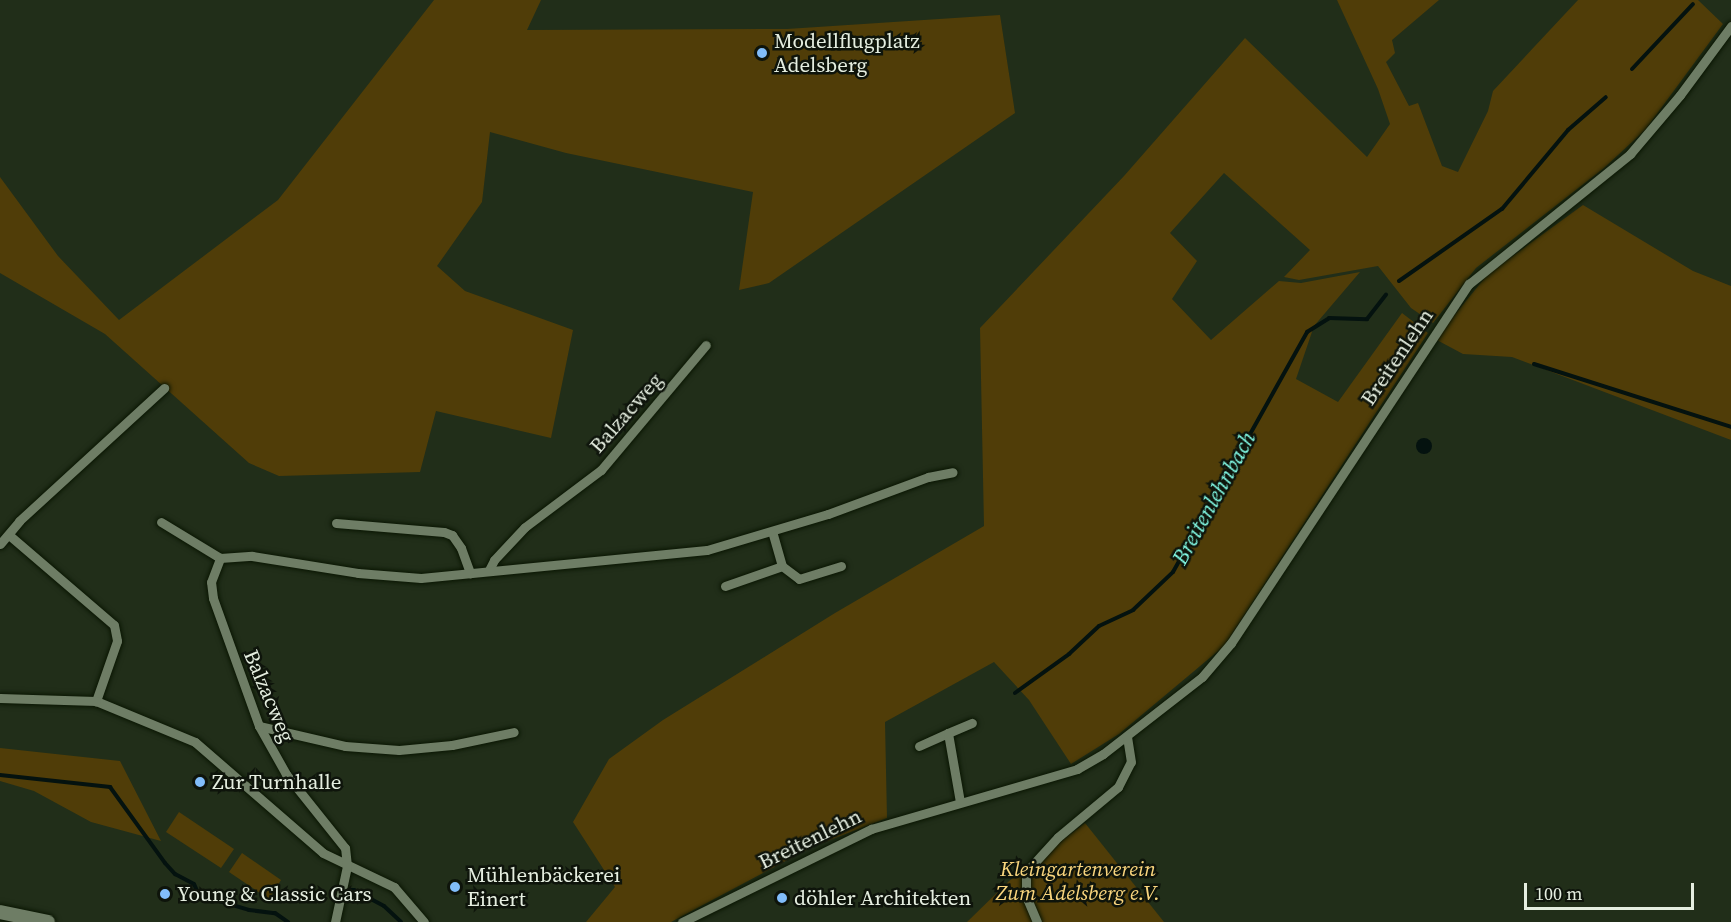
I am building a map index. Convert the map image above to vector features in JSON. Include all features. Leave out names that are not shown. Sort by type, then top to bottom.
[{"type":"street","name":"Breitenlehn","points":[[682,922],[843,840],[894,820],[1077,769],[1127,736],[1202,677],[1231,644],[1469,284],[1630,154],[1680,95],[1731,26]]},
{"type":"street","name":"Balzacweg","points":[[489,570],[494,560],[525,527],[600,470],[706,345]]},
{"type":"street","points":[[0,544],[43,498],[164,388]]},
{"type":"street","points":[[161,522],[220,558],[252,556],[392,577],[470,573],[707,550],[772,532],[928,477],[953,472]]},
{"type":"street","points":[[336,522],[444,532],[456,540],[470,573]]},
{"type":"street","points":[[772,532],[782,566],[799,579],[841,566]]},
{"type":"street","points":[[9,535],[114,625],[117,641],[96,701]]},
{"type":"street","name":"Balzacweg","points":[[220,558],[211,582],[213,598],[259,726],[286,774],[341,842],[347,866]]},
{"type":"street","points":[[725,586],[782,566]]},
{"type":"street","points":[[0,699],[96,701],[195,742],[261,797],[298,834],[347,866],[394,887],[424,922]]},
{"type":"street","points":[[919,746],[972,723]]},
{"type":"street","points":[[259,726],[345,746],[390,749],[452,746],[513,732]]},
{"type":"street","points":[[948,733],[960,802]]},
{"type":"street","points":[[1037,922],[1026,896],[1026,872],[1058,837],[1118,787],[1131,762],[1127,736]]},
{"type":"street","points":[[335,922],[347,866]]},
{"type":"street","points":[[0,912],[48,922]]},
{"type":"green space","points":[[434,0],[541,0],[527,30],[787,29],[1000,15],[1015,113],[769,283],[739,290],[753,192],[566,153],[490,132],[482,202],[437,266],[465,291],[573,330],[551,438],[436,411],[420,472],[279,476],[249,463],[105,334],[0,273],[0,177],[58,256],[119,320],[278,200]]},
{"type":"green space","points":[[1337,0],[1439,0],[1392,40],[1395,53],[1386,62],[1409,106],[1418,103],[1442,166],[1458,172],[1488,111],[1493,91],[1578,0],[1698,0],[1723,24],[1645,130],[1604,168],[1476,268],[1433,323],[1411,308],[1378,266],[1299,280],[1284,277],[1310,250],[1224,173],[1170,233],[1197,261],[1172,299],[1211,340],[1279,281],[1301,283],[1360,272],[1314,326],[1296,379],[1338,402],[1402,313],[1428,333],[1224,646],[1119,734],[1071,764],[1029,700],[994,662],[885,722],[887,818],[812,847],[671,922],[586,922],[615,887],[573,822],[609,759],[663,720],[835,613],[984,526],[980,328],[1124,176],[1245,38],[1367,157],[1390,124],[1378,89]]},
{"type":"green space","points":[[1583,205],[1693,271],[1731,286],[1731,440],[1512,357],[1463,354],[1435,339],[1488,274]]},
{"type":"green space","points":[[0,748],[120,761],[161,841],[91,822],[34,791],[0,781]]},
{"type":"green space","points":[[179,812],[234,849],[221,868],[166,832]]},
{"type":"green space","name":"Kleingartenverein Zum Adelsberg e.V.","points":[[1085,823],[1164,922],[967,922],[1009,881]]},
{"type":"green space","points":[[242,853],[281,880],[269,899],[229,872]]},
{"type":"shaded area","points":[[1421,438],[1427,438],[1432,446],[1430,452],[1421,454],[1416,449],[1416,443]]},
{"type":"waterway","points":[[1632,69],[1693,4]]},
{"type":"waterway","name":"Breitenlehnbach","points":[[1399,281],[1502,209],[1568,130],[1606,97]]},
{"type":"waterway","name":"Breitenlehnbach","points":[[1015,693],[1069,654],[1099,626],[1133,610],[1173,572],[1307,332],[1329,318],[1367,319],[1386,295]]},
{"type":"waterway","points":[[1534,364],[1731,427]]},
{"type":"waterway","points":[[0,775],[110,787],[165,863],[175,874],[194,884],[199,895],[249,910],[275,913],[288,922]]},
{"type":"waterway","name":"Breitenlehnbach","points":[[345,890],[354,890],[384,906],[401,922]]},
{"type":"place","name":"Modellflugplatz Adelsberg","points":[[762,53]]},
{"type":"place","name":"Zur Turnhalle","points":[[200,782]]},
{"type":"place","name":"Mühlenbäckerei Einert","points":[[455,887]]},
{"type":"place","name":"Young & Classic Cars","points":[[165,894]]},
{"type":"place","name":"döhler Architekten","points":[[782,898]]}]
